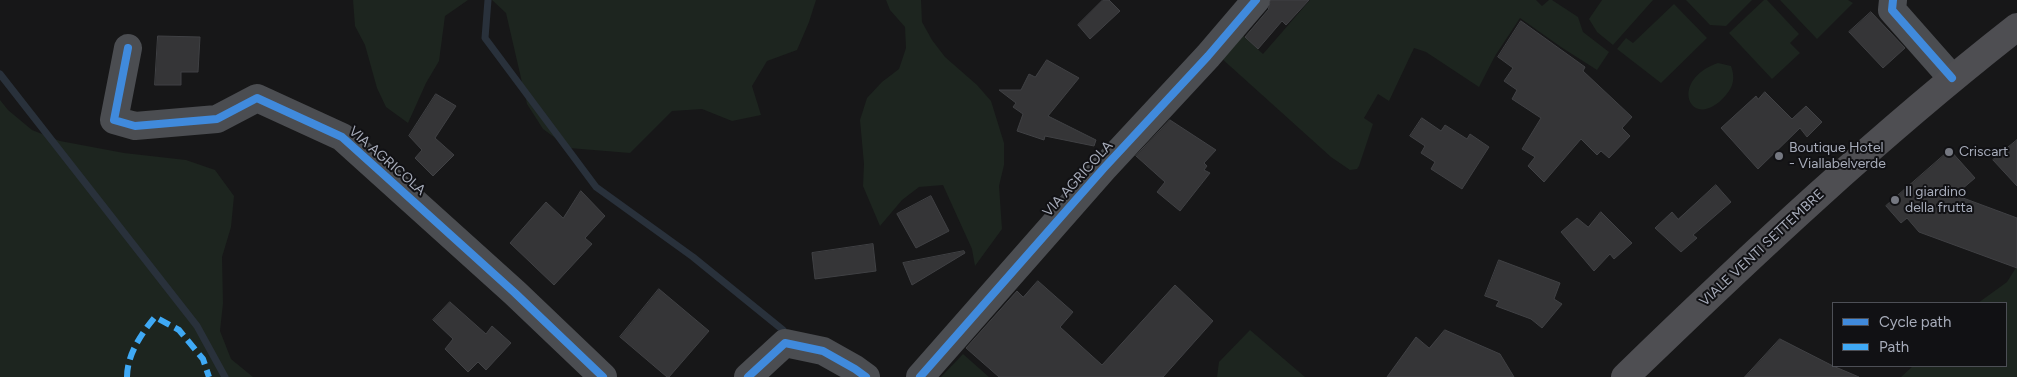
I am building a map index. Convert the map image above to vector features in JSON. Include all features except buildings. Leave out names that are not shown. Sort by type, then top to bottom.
[{"type":"main road","name":"VIALE VENTI SETTEMBRE","points":[[1625,377],[1832,182],[1952,78],[2015,33]]},
{"type":"street","name":"VIA AGRICOLA","points":[[920,377],[1103,169],[1208,56],[1256,0]]},
{"type":"street","points":[[1893,0],[1892,10],[1952,78]]},
{"type":"street","name":"VIA AGRICOLA","points":[[128,48],[114,120],[135,126],[217,119],[257,98],[342,137],[516,293],[603,377]]},
{"type":"street","points":[[748,377],[784,343],[823,350],[866,377]]},
{"type":"shaded area","points":[[353,0],[468,0],[445,16],[439,61],[426,83],[408,123],[386,107],[377,88],[365,45],[355,26]]},
{"type":"shaded area","points":[[492,0],[816,0],[797,50],[767,61],[752,86],[761,115],[732,121],[702,109],[672,111],[630,153],[569,148],[543,129],[527,104],[506,13]]},
{"type":"shaded area","points":[[886,0],[921,0],[922,22],[932,40],[945,57],[977,85],[991,101],[1004,143],[1004,165],[999,186],[1002,229],[975,266],[972,249],[943,185],[919,187],[902,200],[880,226],[863,186],[864,164],[860,120],[867,98],[882,82],[899,69],[906,48],[905,27],[890,10]]},
{"type":"shaded area","points":[[1310,0],[1536,0],[1542,6],[1549,0],[1552,0],[1578,17],[1583,32],[1609,52],[1597,70],[1520,18],[1495,56],[1479,87],[1426,52],[1414,48],[1389,101],[1378,94],[1364,118],[1373,124],[1359,166],[1357,169],[1350,170],[1331,157],[1220,57],[1240,33],[1263,54]]},
{"type":"shaded area","points":[[1602,0],[1653,0],[1613,45],[1597,32],[1589,19]]},
{"type":"shaded area","points":[[1686,0],[1752,0],[1726,26],[1710,25]]},
{"type":"shaded area","points":[[1764,0],[1767,0],[1799,34],[1790,43],[1800,53],[1772,79],[1729,33]]},
{"type":"shaded area","points":[[1780,0],[1848,0],[1853,3],[1817,39]]},
{"type":"shaded area","points":[[1674,4],[1707,38],[1661,83],[1617,49],[1626,38],[1633,43]]},
{"type":"shaded area","points":[[1718,63],[1731,66],[1733,78],[1731,88],[1714,106],[1703,109],[1695,107],[1690,101],[1689,92],[1693,81],[1702,71]]},
{"type":"shaded area","points":[[0,100],[8,110],[32,130],[60,141],[124,153],[186,160],[215,170],[234,196],[231,227],[222,257],[223,303],[220,331],[231,359],[253,377],[0,377]]},
{"type":"shaded area","points":[[2017,266],[2017,377],[1901,377],[1912,367],[2007,367],[2007,302],[1979,302],[2007,282]]},
{"type":"shaded area","points":[[1250,330],[1305,377],[1217,377],[1219,362]]},
{"type":"shaded area","points":[[963,354],[989,377],[941,377]]},
{"type":"waterway","points":[[488,0],[485,38],[596,187],[693,257],[783,330]]},
{"type":"waterway","points":[[0,74],[197,326],[225,377]]},
{"type":"marked path","points":[[127,377],[132,353],[155,317],[179,330],[203,359],[209,377]]},
{"type":"cycle path","points":[[920,377],[1103,169],[1208,56],[1256,0]]},
{"type":"cycle path","points":[[1893,0],[1892,10],[1952,78]]},
{"type":"cycle path","points":[[128,48],[114,120],[135,126],[217,119],[257,98],[342,137],[515,293],[603,377]]},
{"type":"cycle path","points":[[748,377],[785,343],[823,351],[866,377]]},
{"type":"place","name":"Criscart","points":[[1949,152]]},
{"type":"place","name":"Boutique Hotel - Viallabelverde","points":[[1779,156]]},
{"type":"place","name":"Il giardino della frutta","points":[[1895,200]]}]
